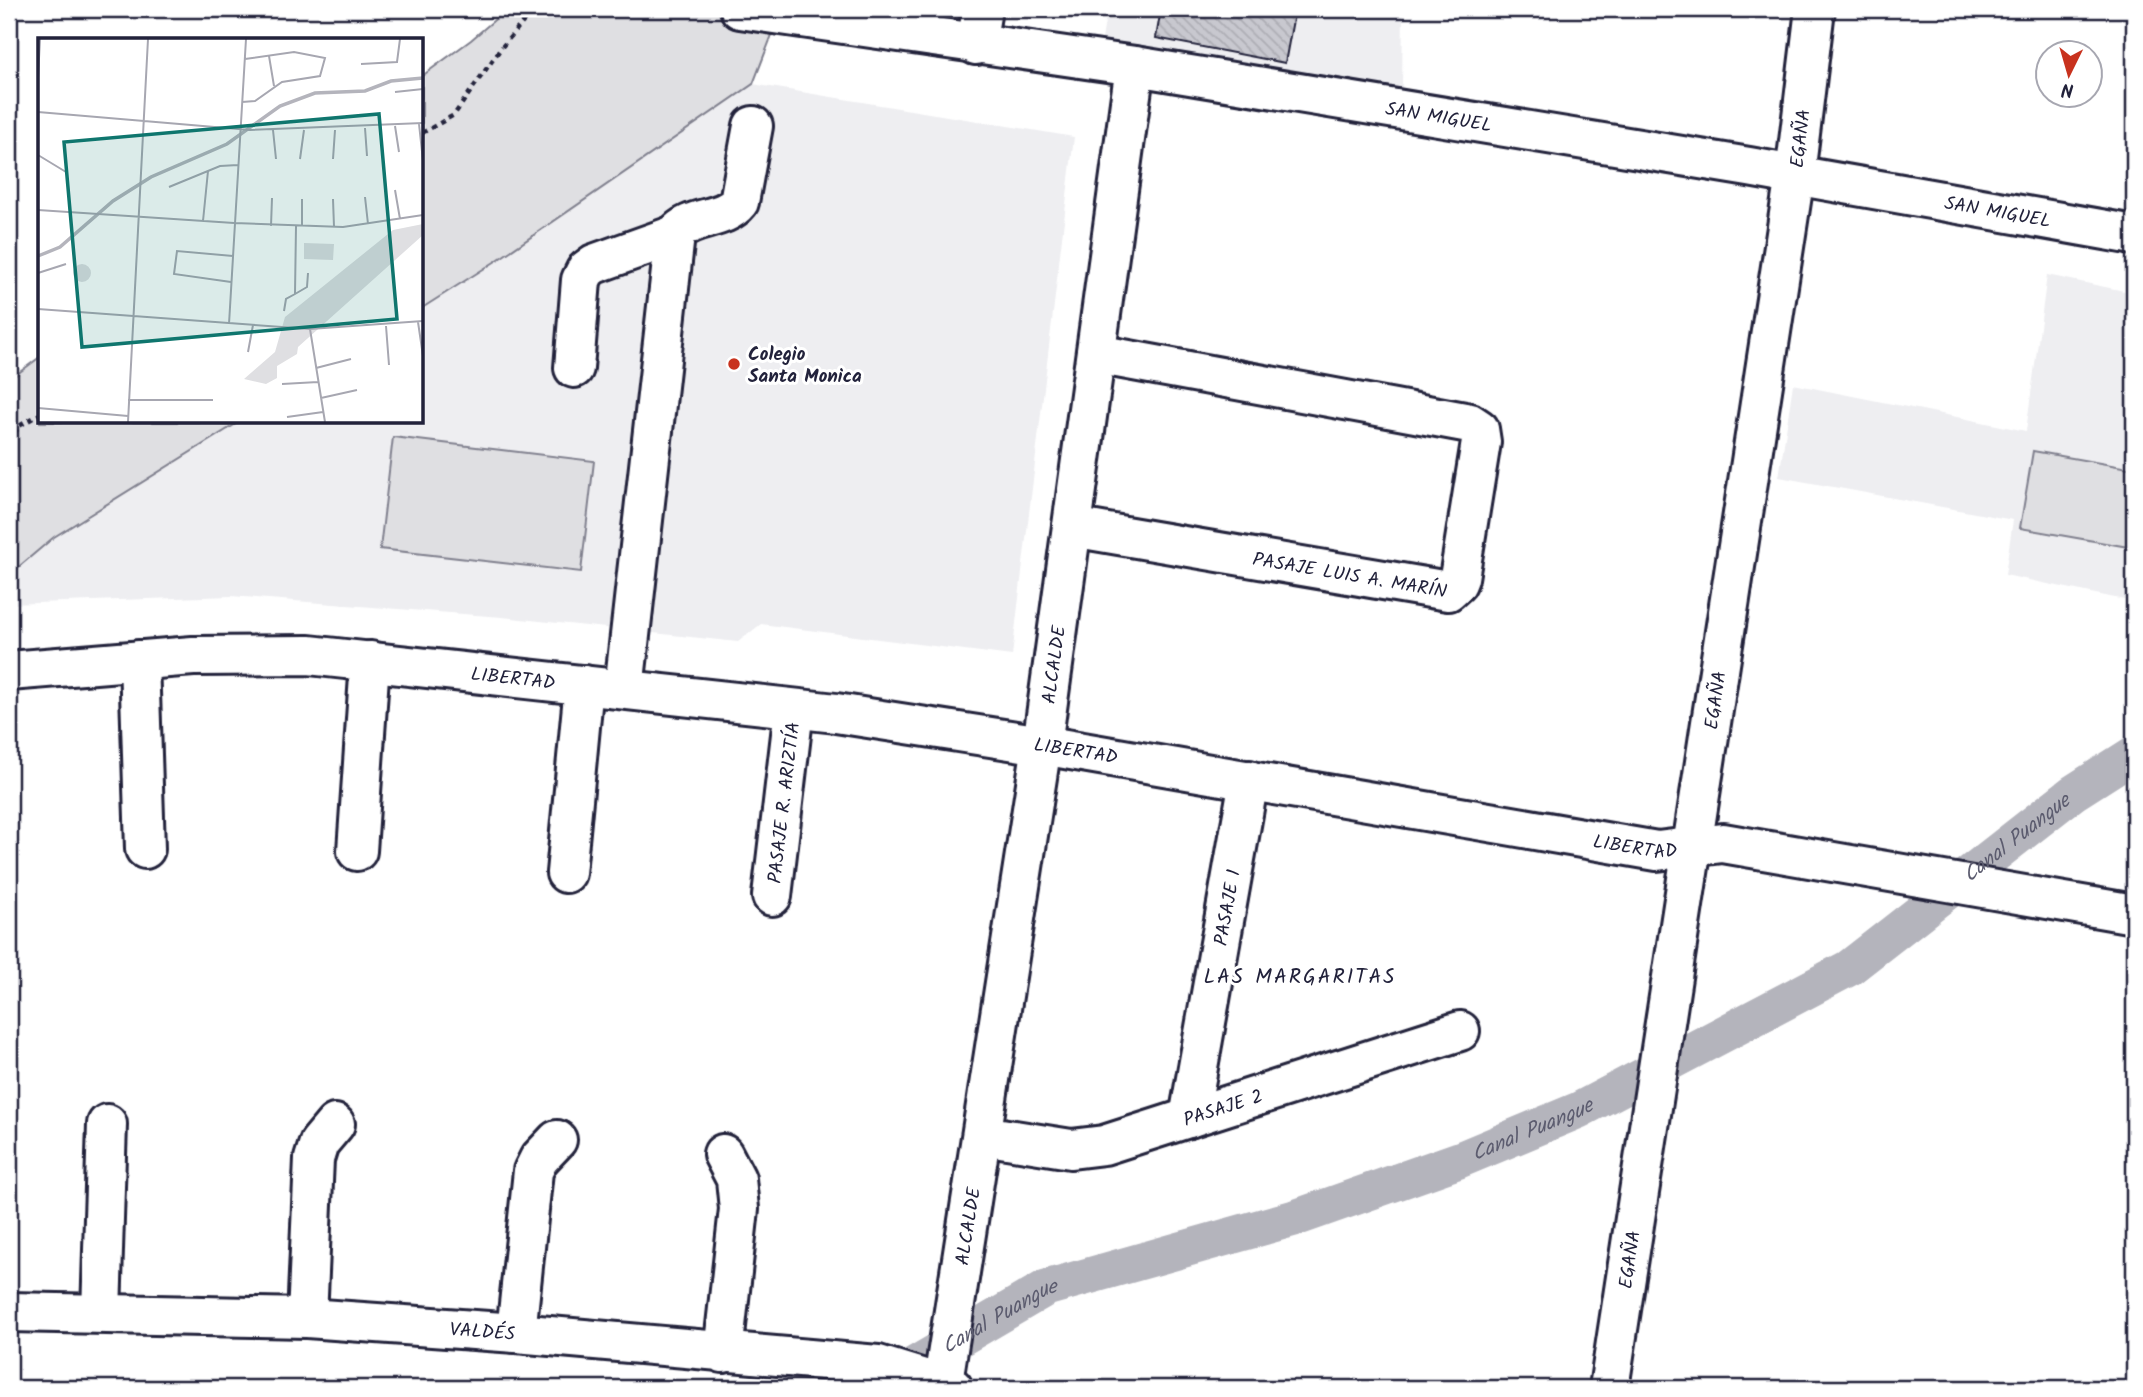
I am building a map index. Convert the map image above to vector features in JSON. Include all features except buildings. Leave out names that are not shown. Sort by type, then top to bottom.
[{"type":"street","name":"SAN MIGUEL","points":[[740,9],[979,27],[1135,66],[1795,175],[2134,235]]},
{"type":"street","name":"EGAÑA","points":[[1609,1388],[1795,175],[1815,9]]},
{"type":"street","name":"ALCALDE","points":[[946,1387],[1042,745],[1135,66]]},
{"type":"street","points":[[624,689],[675,234],[681,226],[733,210],[739,202],[753,125]]},
{"type":"street","points":[[574,368],[581,280],[586,270],[594,264],[675,234]]},
{"type":"street","name":"PASAJE LUIS A. MARÍN","points":[[1072,527],[1441,592],[1448,591],[1459,578],[1481,442],[1479,429],[1470,423],[1096,354]]},
{"type":"street","name":"LIBERTAD","points":[[9,671],[245,654],[309,655],[836,713],[1042,745],[1657,851],[1723,843],[2134,914]]},
{"type":"street","points":[[139,660],[145,849]]},
{"type":"street","points":[[357,851],[370,661]]},
{"type":"street","points":[[566,873],[584,685]]},
{"type":"street","name":"PASAJE R. ARIZTÍA","points":[[772,896],[794,709]]},
{"type":"street","name":"PASAJE 1","points":[[1189,1118],[1249,780]]},
{"type":"street","name":"PASAJE 2","points":[[982,1135],[1071,1149],[1088,1148],[1460,1031]]},
{"type":"street","points":[[101,1313],[107,1124]]},
{"type":"street","points":[[307,1318],[314,1159],[319,1143],[335,1124]]},
{"type":"street","points":[[516,1333],[533,1171],[547,1148],[557,1140]]},
{"type":"street","points":[[723,1154],[733,1172],[739,1194],[723,1353]]},
{"type":"street","name":"VALDÉS","points":[[9,1312],[307,1318],[516,1333],[878,1365],[946,1387]]},
{"type":"path","points":[[424,132],[454,115],[501,48],[534,9]]},
{"type":"path","points":[[9,442],[19,426],[38,415]]},
{"type":"shaded area","points":[[507,9],[782,9],[753,84],[496,261],[424,307],[424,75]]},
{"type":"shaded area","points":[[1107,9],[1403,9],[1402,89],[1102,39]]},
{"type":"shaded area","name":"Colegio Santa Monica","points":[[753,84],[1074,137],[1012,656],[761,624],[738,642],[502,617],[231,596],[9,604],[9,575],[93,503],[226,424],[424,424],[424,305],[496,261]]},
{"type":"shaded area","points":[[2047,275],[2134,293],[2134,602],[2005,575],[2013,520],[1779,477],[1793,384],[2026,431]]},
{"type":"shaded area","points":[[38,358],[38,424],[236,424],[54,537],[9,575],[9,380]]},
{"type":"shaded area","points":[[393,437],[594,461],[581,572],[380,549]]},
{"type":"shaded area","points":[[2033,451],[2134,469],[2134,548],[2020,528]]},
{"type":"waterway","name":"Canal Puangue","points":[[875,1388],[1046,1288],[1298,1217],[1459,1160],[1579,1110],[1849,968],[2073,793],[2134,754]]},
{"type":"place","name":"Colegio Santa Monica","points":[[734,364]]},
{"type":"district","name":"LAS MARGARITAS","points":[[1300,976]]}]
